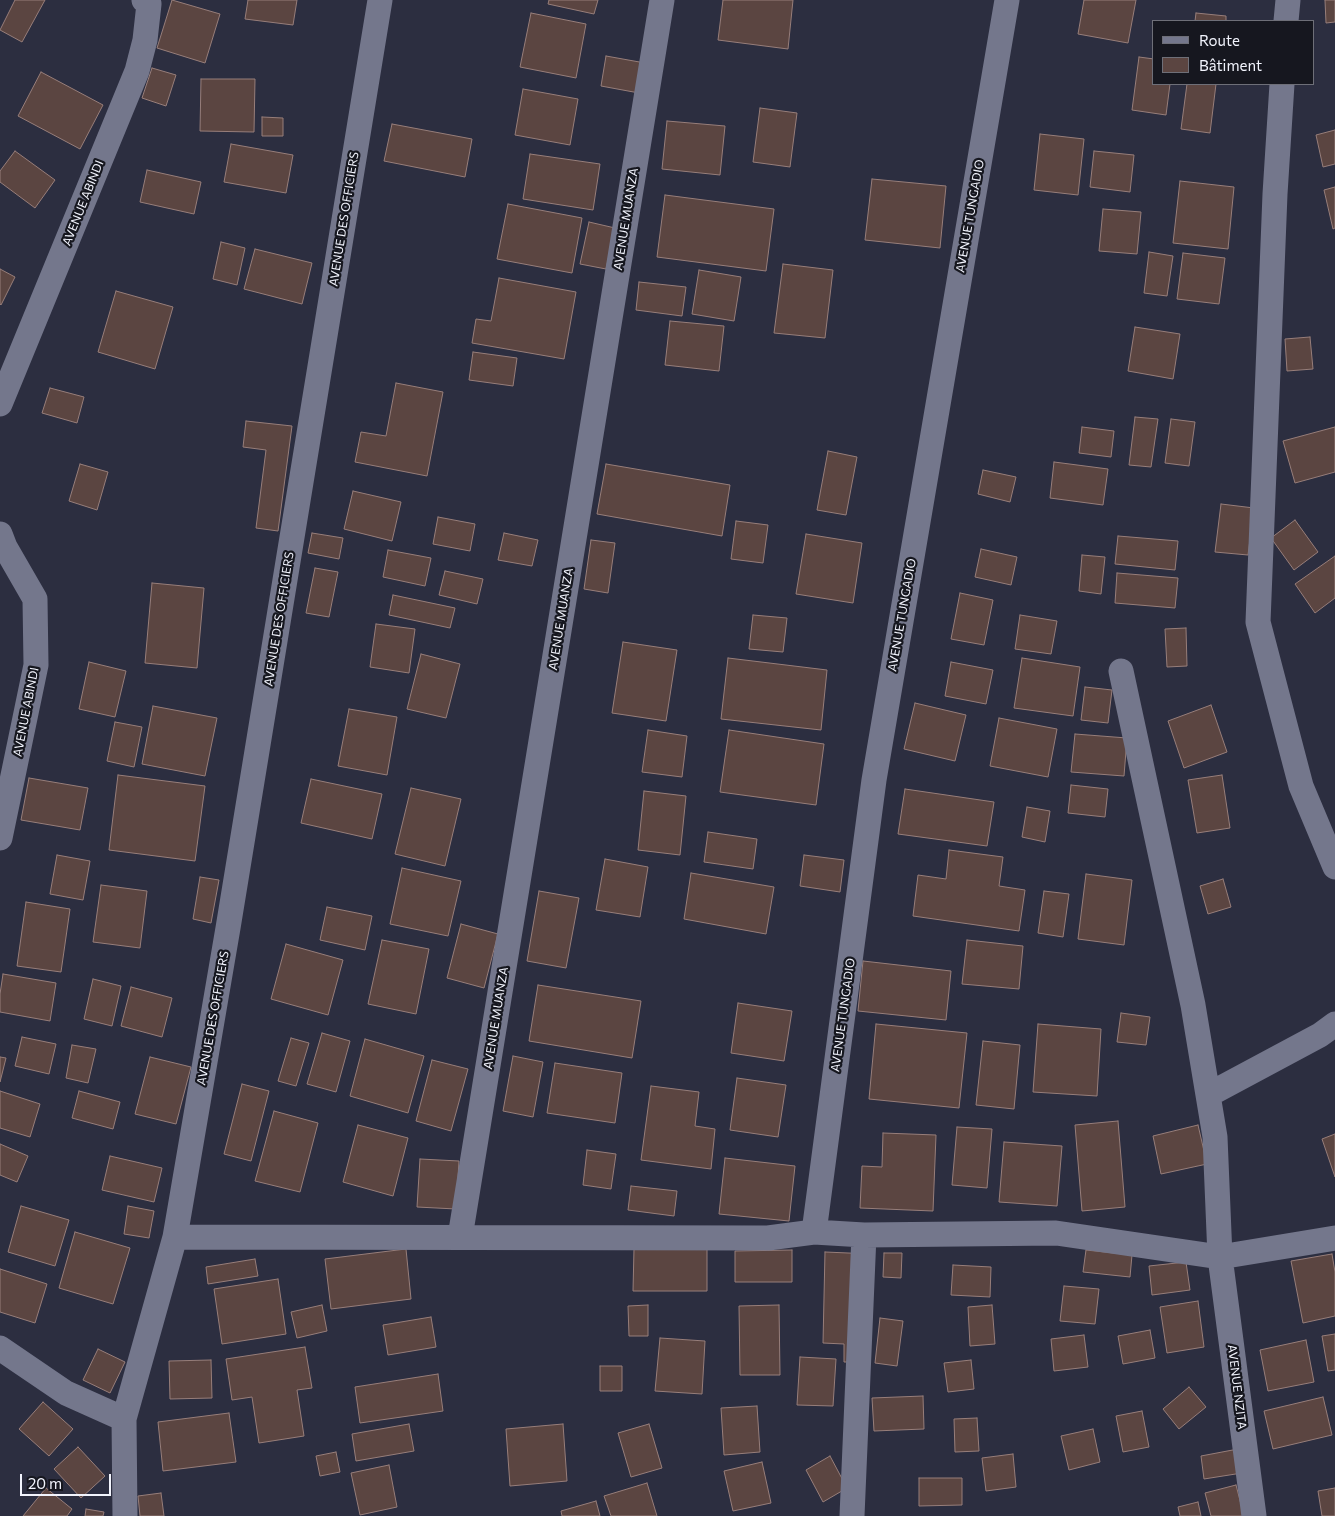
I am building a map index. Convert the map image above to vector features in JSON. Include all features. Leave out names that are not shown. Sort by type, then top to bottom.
[{"type":"street","name":"AVENUE ABINDI","points":[[0,404],[137,71],[145,40],[149,4],[144,0]]},
{"type":"street","name":"AVENUE DES OFFICIERS","points":[[124,1418],[175,1237],[232,908],[380,0]]},
{"type":"street","name":"AVENUE MUANZA","points":[[460,1237],[662,0]]},
{"type":"street","name":"AVENUE TUNGADIO","points":[[814,1232],[874,780],[1007,0]]},
{"type":"street","points":[[1286,20],[1288,0]]},
{"type":"street","points":[[1282,85],[1275,194],[1258,622],[1301,786],[1335,867]]},
{"type":"street","name":"AVENUE ABINDI","points":[[0,534],[5,547],[35,599],[36,666],[0,838]]},
{"type":"street","name":"AVENUE NZITA","points":[[1122,671],[1193,1006],[1215,1138],[1220,1257],[1254,1516]]},
{"type":"street","points":[[1208,1095],[1320,1036],[1335,1024]]},
{"type":"street","points":[[175,1237],[768,1238],[814,1232],[864,1236],[1056,1233],[1220,1257],[1335,1238]]},
{"type":"street","points":[[850,1516],[864,1236]]},
{"type":"street","points":[[0,1348],[66,1393],[124,1418],[125,1516]]},
{"type":"building","points":[[15,0],[45,0],[22,42],[0,30]]},
{"type":"building","points":[[172,0],[220,14],[205,63],[157,48]]},
{"type":"building","points":[[248,0],[297,0],[293,25],[245,19]]},
{"type":"building","points":[[549,0],[598,0],[594,14],[548,4]]},
{"type":"building","points":[[723,0],[793,0],[788,49],[718,40]]},
{"type":"building","points":[[1084,0],[1136,0],[1128,43],[1078,34]]},
{"type":"building","points":[[1325,0],[1335,0],[1335,22],[1326,23]]},
{"type":"building","points":[[531,13],[586,24],[576,78],[520,67]]},
{"type":"building","points":[[1196,13],[1226,16],[1226,20],[1195,20]]},
{"type":"building","points":[[606,56],[645,63],[639,93],[601,86]]},
{"type":"building","points":[[1139,57],[1152,59],[1152,85],[1170,85],[1166,115],[1132,110]]},
{"type":"building","points":[[152,68],[176,75],[166,106],[142,98]]},
{"type":"building","points":[[41,72],[103,105],[80,149],[18,116]]},
{"type":"building","points":[[201,79],[255,79],[254,132],[200,131]]},
{"type":"building","points":[[1187,85],[1216,85],[1210,133],[1181,129]]},
{"type":"building","points":[[523,89],[578,99],[570,145],[515,135]]},
{"type":"building","points":[[760,108],[797,113],[790,167],[753,162]]},
{"type":"building","points":[[262,117],[283,118],[283,136],[262,136]]},
{"type":"building","points":[[667,121],[725,126],[720,175],[662,169]]},
{"type":"building","points":[[392,124],[472,139],[465,177],[384,161]]},
{"type":"building","points":[[1335,130],[1335,164],[1323,167],[1316,135]]},
{"type":"building","points":[[1040,134],[1084,139],[1078,195],[1034,190]]},
{"type":"building","points":[[231,144],[293,155],[286,193],[224,182]]},
{"type":"building","points":[[15,151],[55,180],[35,208],[0,182],[0,171]]},
{"type":"building","points":[[1094,151],[1134,155],[1130,192],[1090,187]]},
{"type":"building","points":[[530,154],[600,164],[593,210],[523,199]]},
{"type":"building","points":[[147,170],[201,182],[194,214],[140,202]]},
{"type":"building","points":[[872,179],[946,186],[940,248],[865,240]]},
{"type":"building","points":[[1180,181],[1234,187],[1228,249],[1173,243]]},
{"type":"building","points":[[1335,187],[1335,228],[1333,229],[1324,190]]},
{"type":"building","points":[[665,195],[774,209],[766,271],[657,257]]},
{"type":"building","points":[[508,204],[582,218],[572,273],[497,259]]},
{"type":"building","points":[[1103,209],[1141,212],[1137,254],[1099,251]]},
{"type":"building","points":[[589,222],[615,228],[606,269],[580,264]]},
{"type":"building","points":[[221,242],[245,248],[237,285],[213,279]]},
{"type":"building","points":[[255,249],[312,263],[302,304],[244,289]]},
{"type":"building","points":[[1149,252],[1173,256],[1167,296],[1144,293]]},
{"type":"building","points":[[1183,253],[1225,258],[1219,304],[1177,299]]},
{"type":"building","points":[[783,264],[833,270],[825,338],[774,333]]},
{"type":"building","points":[[0,269],[15,277],[1,305],[0,304]]},
{"type":"building","points":[[699,270],[741,277],[734,321],[692,314]]},
{"type":"building","points":[[499,278],[576,292],[564,359],[472,343],[476,319],[491,321]]},
{"type":"building","points":[[639,282],[686,287],[682,316],[636,310]]},
{"type":"building","points":[[116,291],[173,307],[155,369],[98,352]]},
{"type":"building","points":[[670,321],[724,326],[719,371],[665,365]]},
{"type":"building","points":[[1135,327],[1180,334],[1173,379],[1128,371]]},
{"type":"building","points":[[1310,337],[1313,369],[1287,371],[1285,339]]},
{"type":"building","points":[[473,352],[517,358],[513,386],[469,380]]},
{"type":"building","points":[[396,383],[443,392],[427,476],[355,462],[361,432],[386,436]]},
{"type":"building","points":[[50,388],[84,397],[77,423],[42,413]]},
{"type":"building","points":[[1135,417],[1158,419],[1151,467],[1129,465]]},
{"type":"building","points":[[1171,419],[1195,422],[1189,466],[1165,463]]},
{"type":"building","points":[[246,421],[292,426],[278,531],[256,528],[266,450],[243,447]]},
{"type":"building","points":[[1082,427],[1114,431],[1111,457],[1079,453]]},
{"type":"building","points":[[1335,427],[1335,472],[1295,483],[1283,441]]},
{"type":"building","points":[[828,451],[857,457],[846,515],[817,510]]},
{"type":"building","points":[[1054,462],[1108,469],[1103,505],[1050,498]]},
{"type":"building","points":[[80,464],[108,472],[97,510],[69,501]]},
{"type":"building","points":[[606,464],[730,485],[722,536],[597,514]]},
{"type":"building","points":[[983,470],[1016,477],[1010,502],[978,494]]},
{"type":"building","points":[[353,491],[401,502],[392,541],[344,529]]},
{"type":"building","points":[[1221,504],[1254,508],[1248,555],[1215,552]]},
{"type":"building","points":[[438,517],[475,524],[470,551],[433,544]]},
{"type":"building","points":[[1295,520],[1318,552],[1294,570],[1271,538]]},
{"type":"building","points":[[736,521],[768,525],[763,563],[731,559]]},
{"type":"building","points":[[312,533],[343,538],[339,559],[308,553]]},
{"type":"building","points":[[504,533],[538,540],[532,566],[498,560]]},
{"type":"building","points":[[806,534],[862,543],[853,603],[796,594]]},
{"type":"building","points":[[1118,536],[1178,541],[1175,570],[1115,564]]},
{"type":"building","points":[[591,540],[615,543],[608,593],[584,589]]},
{"type":"building","points":[[981,549],[1017,557],[1011,585],[975,577]]},
{"type":"building","points":[[388,550],[431,558],[425,586],[383,577]]},
{"type":"building","points":[[1082,555],[1105,557],[1101,594],[1079,591]]},
{"type":"building","points":[[1335,556],[1335,598],[1315,613],[1295,584]]},
{"type":"building","points":[[315,568],[338,572],[329,617],[306,613]]},
{"type":"building","points":[[445,571],[483,579],[477,604],[439,595]]},
{"type":"building","points":[[1117,573],[1178,578],[1175,608],[1115,603]]},
{"type":"building","points":[[152,583],[204,588],[197,668],[145,663]]},
{"type":"building","points":[[960,593],[993,600],[984,645],[951,639]]},
{"type":"building","points":[[393,595],[455,608],[450,628],[389,615]]},
{"type":"building","points":[[753,615],[787,618],[783,652],[749,649]]},
{"type":"building","points":[[1020,615],[1057,621],[1051,654],[1015,649]]},
{"type":"building","points":[[376,624],[415,629],[409,673],[370,667]]},
{"type":"building","points":[[1186,628],[1187,666],[1167,667],[1165,629]]},
{"type":"building","points":[[623,642],[677,650],[666,721],[612,713]]},
{"type":"building","points":[[421,654],[460,664],[446,718],[407,709]]},
{"type":"building","points":[[728,658],[827,670],[821,730],[721,719]]},
{"type":"building","points":[[1022,658],[1080,667],[1073,716],[1014,708]]},
{"type":"building","points":[[89,662],[126,671],[115,717],[79,709]]},
{"type":"building","points":[[951,662],[993,670],[986,704],[945,696]]},
{"type":"building","points":[[1085,687],[1112,690],[1108,723],[1081,720]]},
{"type":"building","points":[[915,703],[966,715],[955,761],[904,749]]},
{"type":"building","points":[[1211,705],[1227,752],[1184,768],[1168,721]]},
{"type":"building","points":[[153,706],[217,718],[205,776],[142,764]]},
{"type":"building","points":[[349,709],[397,717],[387,775],[338,766]]},
{"type":"building","points":[[999,718],[1057,729],[1048,777],[990,766]]},
{"type":"building","points":[[115,722],[142,727],[134,767],[107,761]]},
{"type":"building","points":[[648,730],[687,736],[682,777],[642,772]]},
{"type":"building","points":[[729,730],[824,744],[816,805],[720,792]]},
{"type":"building","points":[[1075,734],[1127,738],[1124,776],[1071,772]]},
{"type":"building","points":[[118,775],[205,786],[195,861],[109,850]]},
{"type":"building","points":[[1222,775],[1230,828],[1197,833],[1188,780]]},
{"type":"building","points":[[29,778],[88,788],[80,830],[21,820]]},
{"type":"building","points":[[311,779],[382,794],[372,839],[301,823]]},
{"type":"building","points":[[1071,785],[1108,789],[1105,817],[1068,813]]},
{"type":"building","points":[[411,788],[461,799],[445,866],[395,854]]},
{"type":"building","points":[[905,789],[994,802],[987,846],[898,834]]},
{"type":"building","points":[[644,791],[686,796],[680,855],[638,850]]},
{"type":"building","points":[[1027,807],[1050,811],[1045,842],[1022,837]]},
{"type":"building","points":[[708,832],[757,839],[753,869],[704,862]]},
{"type":"building","points":[[949,850],[1003,857],[999,886],[1025,890],[1019,931],[913,916],[918,875],[946,879]]},
{"type":"building","points":[[57,855],[90,861],[83,900],[50,894]]},
{"type":"building","points":[[804,855],[844,860],[840,892],[800,886]]},
{"type":"building","points":[[605,859],[648,867],[640,917],[596,910]]},
{"type":"building","points":[[402,868],[461,881],[448,936],[390,924]]},
{"type":"building","points":[[691,873],[774,887],[766,934],[684,919]]},
{"type":"building","points":[[1086,874],[1132,880],[1124,945],[1078,939]]},
{"type":"building","points":[[200,877],[219,880],[211,923],[193,919]]},
{"type":"building","points":[[1223,879],[1231,907],[1208,914],[1200,886]]},
{"type":"building","points":[[101,885],[147,891],[140,948],[93,942]]},
{"type":"building","points":[[539,891],[579,898],[566,968],[527,961]]},
{"type":"building","points":[[1044,891],[1069,894],[1063,937],[1038,933]]},
{"type":"building","points":[[26,902],[70,909],[61,972],[17,966]]},
{"type":"building","points":[[327,907],[372,916],[365,950],[320,940]]},
{"type":"building","points":[[461,924],[498,934],[484,988],[447,978]]},
{"type":"building","points":[[382,940],[429,949],[416,1014],[368,1004]]},
{"type":"building","points":[[967,940],[1023,946],[1019,989],[962,984]]},
{"type":"building","points":[[286,944],[343,960],[328,1015],[271,999]]},
{"type":"building","points":[[863,961],[951,971],[946,1020],[858,1011]]},
{"type":"building","points":[[3,974],[56,983],[50,1021],[0,1012]]},
{"type":"building","points":[[93,979],[121,986],[112,1026],[84,1019]]},
{"type":"building","points":[[538,985],[641,1001],[632,1058],[529,1041]]},
{"type":"building","points":[[131,987],[172,998],[162,1037],[121,1026]]},
{"type":"building","points":[[738,1003],[792,1011],[784,1061],[731,1053]]},
{"type":"building","points":[[1121,1013],[1150,1017],[1146,1045],[1117,1042]]},
{"type":"building","points":[[876,1024],[967,1033],[959,1108],[869,1099]]},
{"type":"building","points":[[1038,1024],[1101,1029],[1097,1096],[1033,1092]]},
{"type":"building","points":[[322,1033],[350,1041],[336,1092],[307,1084]]},
{"type":"building","points":[[22,1037],[56,1044],[49,1074],[15,1066]]},
{"type":"building","points":[[291,1038],[309,1043],[296,1086],[278,1081]]},
{"type":"building","points":[[365,1039],[424,1056],[408,1113],[350,1096]]},
{"type":"building","points":[[983,1041],[1020,1045],[1014,1109],[976,1105]]},
{"type":"building","points":[[72,1045],[96,1049],[88,1083],[66,1078]]},
{"type":"building","points":[[513,1056],[543,1062],[533,1117],[503,1111]]},
{"type":"building","points":[[0,1057],[6,1058],[0,1082]]},
{"type":"building","points":[[150,1057],[191,1067],[176,1124],[135,1114]]},
{"type":"building","points":[[432,1060],[468,1069],[451,1131],[416,1121]]},
{"type":"building","points":[[555,1063],[622,1073],[615,1123],[547,1113]]},
{"type":"building","points":[[737,1078],[786,1085],[778,1137],[730,1130]]},
{"type":"building","points":[[242,1084],[269,1091],[251,1161],[224,1154]]},
{"type":"building","points":[[651,1086],[699,1092],[695,1126],[715,1129],[711,1169],[641,1160]]},
{"type":"building","points":[[0,1091],[40,1104],[30,1137],[0,1128]]},
{"type":"building","points":[[79,1091],[120,1102],[113,1129],[72,1118]]},
{"type":"building","points":[[274,1111],[318,1123],[300,1192],[255,1181]]},
{"type":"building","points":[[1118,1121],[1125,1207],[1082,1211],[1075,1125]]},
{"type":"building","points":[[358,1125],[408,1138],[393,1196],[343,1182]]},
{"type":"building","points":[[1198,1125],[1207,1164],[1161,1174],[1153,1136]]},
{"type":"building","points":[[957,1127],[992,1129],[987,1188],[952,1185]]},
{"type":"building","points":[[883,1133],[936,1135],[933,1211],[860,1208],[862,1166],[882,1167]]},
{"type":"building","points":[[1335,1134],[1335,1177],[1322,1139]]},
{"type":"building","points":[[1004,1142],[1062,1146],[1057,1206],[999,1202]]},
{"type":"building","points":[[0,1144],[28,1156],[17,1182],[0,1175]]},
{"type":"building","points":[[587,1150],[616,1154],[611,1189],[583,1185]]},
{"type":"building","points":[[110,1156],[162,1168],[154,1202],[102,1190]]},
{"type":"building","points":[[725,1158],[795,1166],[789,1221],[719,1214]]},
{"type":"building","points":[[420,1159],[459,1161],[456,1209],[417,1207]]},
{"type":"building","points":[[631,1186],[677,1191],[674,1216],[628,1210]]},
{"type":"building","points":[[21,1206],[69,1220],[55,1266],[8,1252]]},
{"type":"building","points":[[128,1206],[154,1211],[149,1238],[124,1234]]},
{"type":"building","points":[[75,1232],[130,1248],[113,1304],[59,1288]]},
{"type":"building","points":[[406,1249],[411,1299],[331,1309],[325,1259]]},
{"type":"building","points":[[634,1249],[707,1249],[707,1291],[633,1291]]},
{"type":"building","points":[[792,1250],[792,1282],[735,1282],[735,1251]]},
{"type":"building","points":[[1086,1250],[1132,1255],[1130,1277],[1083,1272]]},
{"type":"building","points":[[825,1252],[871,1254],[868,1362],[844,1362],[844,1344],[823,1343]]},
{"type":"building","points":[[884,1253],[902,1253],[901,1278],[883,1277]]},
{"type":"building","points":[[1332,1254],[1335,1272],[1335,1316],[1303,1323],[1291,1261]]},
{"type":"building","points":[[255,1259],[258,1276],[208,1284],[206,1267]]},
{"type":"building","points":[[1186,1262],[1190,1290],[1152,1295],[1149,1266]]},
{"type":"building","points":[[953,1265],[991,1267],[990,1297],[951,1295]]},
{"type":"building","points":[[0,1269],[47,1284],[35,1323],[0,1312]]},
{"type":"building","points":[[278,1279],[286,1334],[222,1344],[214,1289]]},
{"type":"building","points":[[1064,1286],[1099,1289],[1095,1324],[1060,1321]]},
{"type":"building","points":[[1198,1301],[1204,1347],[1167,1353],[1160,1307]]},
{"type":"building","points":[[322,1305],[327,1331],[297,1338],[291,1312]]},
{"type":"building","points":[[648,1305],[648,1336],[629,1336],[628,1306]]},
{"type":"building","points":[[779,1305],[780,1375],[740,1375],[739,1306]]},
{"type":"building","points":[[992,1305],[995,1344],[970,1346],[968,1307]]},
{"type":"building","points":[[431,1317],[436,1347],[388,1355],[383,1325]]},
{"type":"building","points":[[880,1318],[903,1321],[897,1366],[875,1363]]},
{"type":"building","points":[[1150,1330],[1155,1358],[1123,1364],[1118,1336]]},
{"type":"building","points":[[1335,1334],[1335,1370],[1328,1371],[1322,1336]]},
{"type":"building","points":[[1084,1335],[1088,1367],[1054,1371],[1051,1339]]},
{"type":"building","points":[[660,1338],[705,1341],[702,1394],[655,1391]]},
{"type":"building","points":[[1306,1340],[1314,1382],[1268,1391],[1260,1350]]},
{"type":"building","points":[[305,1347],[312,1388],[297,1390],[304,1436],[259,1443],[252,1397],[232,1400],[226,1359]]},
{"type":"building","points":[[98,1349],[125,1362],[110,1393],[83,1380]]},
{"type":"building","points":[[800,1357],[836,1359],[833,1406],[797,1405]]},
{"type":"building","points":[[211,1360],[212,1398],[170,1399],[169,1361]]},
{"type":"building","points":[[971,1360],[974,1389],[948,1392],[944,1363]]},
{"type":"building","points":[[600,1366],[622,1366],[622,1391],[600,1391]]},
{"type":"building","points":[[438,1374],[443,1411],[360,1423],[355,1387]]},
{"type":"building","points":[[1189,1387],[1206,1407],[1179,1429],[1163,1409]]},
{"type":"building","points":[[923,1396],[924,1429],[874,1431],[872,1398]]},
{"type":"building","points":[[1323,1397],[1332,1435],[1273,1449],[1264,1411]]},
{"type":"building","points":[[43,1402],[73,1429],[49,1456],[19,1429]]},
{"type":"building","points":[[757,1406],[760,1452],[724,1455],[721,1408]]},
{"type":"building","points":[[1142,1411],[1149,1447],[1123,1452],[1116,1416]]},
{"type":"building","points":[[229,1413],[236,1462],[163,1471],[158,1422]]},
{"type":"building","points":[[977,1418],[979,1451],[955,1452],[954,1419]]},
{"type":"building","points":[[409,1424],[414,1451],[356,1461],[352,1434]]},
{"type":"building","points":[[563,1424],[567,1481],[510,1486],[506,1429]]},
{"type":"building","points":[[649,1424],[662,1468],[631,1477],[618,1433]]},
{"type":"building","points":[[1093,1429],[1100,1462],[1069,1470],[1061,1436]]},
{"type":"building","points":[[78,1447],[105,1476],[81,1498],[54,1469]]},
{"type":"building","points":[[1238,1449],[1242,1473],[1204,1479],[1201,1456]]},
{"type":"building","points":[[336,1452],[340,1472],[320,1476],[316,1456]]},
{"type":"building","points":[[1013,1454],[1016,1487],[986,1491],[982,1458]]},
{"type":"building","points":[[830,1456],[847,1488],[823,1502],[806,1470]]},
{"type":"building","points":[[762,1462],[771,1503],[733,1511],[724,1471]]},
{"type":"building","points":[[389,1465],[397,1507],[360,1515],[351,1473]]},
{"type":"building","points":[[919,1478],[962,1478],[962,1505],[919,1506]]},
{"type":"building","points":[[647,1483],[657,1516],[611,1516],[604,1496]]},
{"type":"building","points":[[1236,1485],[1244,1516],[1211,1516],[1205,1493]]},
{"type":"building","points":[[46,1488],[72,1509],[67,1516],[23,1516]]},
{"type":"building","points":[[1335,1488],[1335,1516],[1322,1516],[1318,1491]]},
{"type":"building","points":[[161,1493],[164,1516],[140,1516],[138,1496]]},
{"type":"building","points":[[596,1501],[600,1516],[562,1516],[561,1511]]},
{"type":"building","points":[[1198,1502],[1201,1516],[1180,1516],[1178,1507]]},
{"type":"building","points":[[86,1509],[104,1512],[103,1516],[85,1516]]}]
